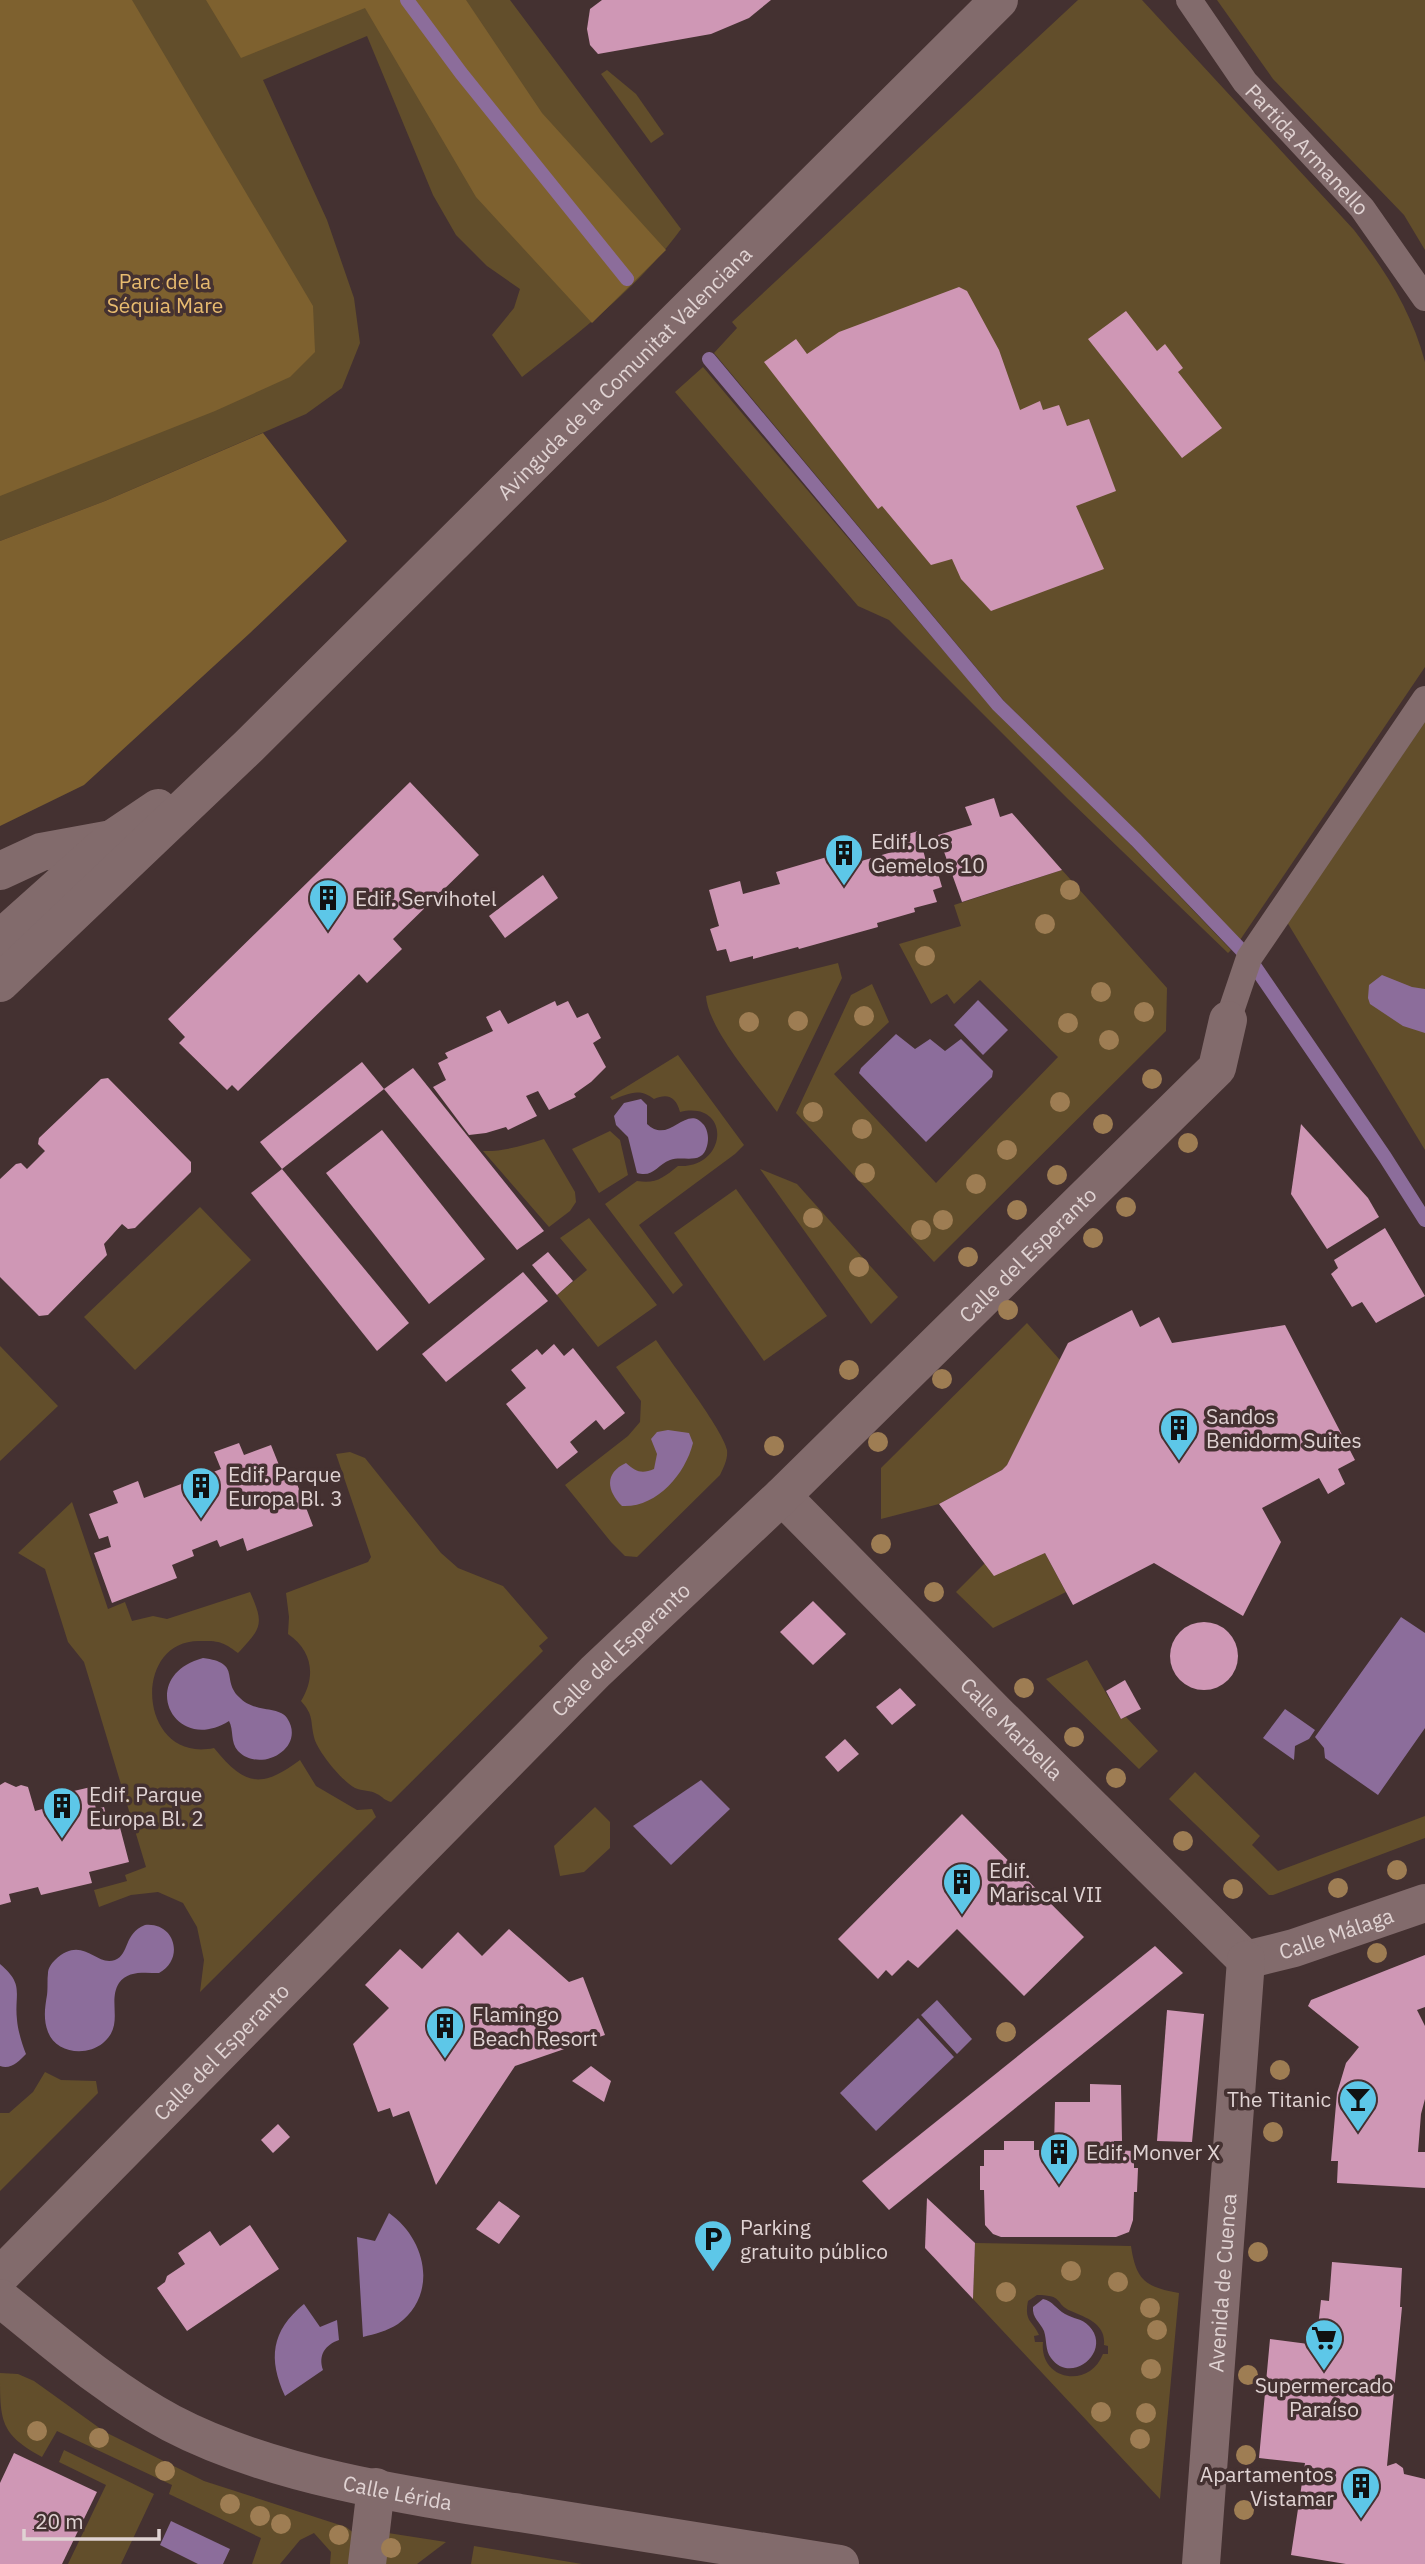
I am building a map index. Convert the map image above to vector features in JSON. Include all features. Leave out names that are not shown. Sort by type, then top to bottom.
[{"type":"street","name":"Avinguda de la Comunitat Valenciana","points":[[0,983],[249,746],[999,0]]},
{"type":"street","name":"Avinguda de la Comunitat Valenciana","points":[[0,939],[112,839],[249,746]]},
{"type":"street","name":"Avinguda de la Comunitat Valenciana","points":[[0,871],[41,852],[112,839]]},
{"type":"street","name":"Calle del Esperanto","points":[[0,2276],[595,1672],[782,1496],[1217,1068],[1228,1020]]},
{"type":"street","name":"Calle Marbella","points":[[782,1496],[999,1716],[1246,1960]]},
{"type":"street","name":"Calle Málaga","points":[[1246,1960],[1294,1948],[1425,1903]]},
{"type":"street","name":"Avenida de Cuenca","points":[[1201,2564],[1246,1960]]},
{"type":"street","name":"Calle Lérida","points":[[0,2298],[117,2391],[172,2423],[230,2450],[306,2472],[440,2501],[840,2564]]},
{"type":"street","points":[[367,2564],[376,2487]]},
{"type":"lane","name":"Partida Armanello","points":[[1189,0],[1245,82],[1362,208],[1425,298]]},
{"type":"lane","points":[[1228,1020],[1249,958],[1425,699]]},
{"type":"green space","name":"Parc de la Séquia Mare","points":[[0,0],[510,0],[681,229],[627,290],[522,377],[492,335],[514,308],[520,289],[487,266],[456,235],[433,195],[367,36],[263,80],[327,220],[354,298],[360,343],[342,388],[306,414],[105,501],[0,541]]},
{"type":"green space","name":"Parc de la Séquia Mare","points":[[0,0],[132,0],[313,306],[315,352],[290,377],[215,411],[0,496]]},
{"type":"green space","points":[[206,0],[466,0],[542,113],[666,250],[592,323],[476,197],[365,8],[241,58]]},
{"type":"green space","points":[[1078,0],[1142,0],[1354,230],[1396,292],[1413,326],[1425,362],[1425,667],[1240,940],[1141,836],[1004,701],[714,353],[737,328],[732,322]]},
{"type":"green space","points":[[1217,0],[1425,0],[1425,250],[1404,215],[1273,79]]},
{"type":"green space","points":[[607,70],[636,94],[664,134],[651,143],[601,74]]},
{"type":"green space","points":[[703,367],[994,710],[1131,845],[1231,950],[1228,953],[1068,799],[889,620],[858,606],[675,392]]},
{"type":"green space","points":[[263,433],[347,541],[84,785],[0,826],[0,541],[105,501]]},
{"type":"green space","points":[[1425,722],[1425,1150],[1287,922]]},
{"type":"green space","points":[[1062,870],[1167,988],[1166,1031],[934,1262],[796,1113],[851,995],[872,984],[889,1022],[834,1074],[936,1183],[1058,1057],[980,980],[954,1004],[947,994],[931,1004],[899,944],[961,926],[954,905]]},
{"type":"green space","points":[[838,963],[842,978],[777,1112],[724,1040],[715,1024],[706,996]]},
{"type":"green space","points":[[678,1055],[744,1145],[639,1225],[683,1285],[673,1294],[605,1204],[637,1181],[654,1181],[678,1166],[695,1164],[707,1157],[714,1147],[717,1136],[715,1125],[709,1116],[697,1111],[680,1112],[674,1100],[663,1096],[654,1099],[638,1092],[612,1100],[610,1097]]},
{"type":"green space","points":[[610,1131],[620,1140],[628,1175],[599,1193],[572,1149]]},
{"type":"green space","points":[[544,1139],[575,1192],[576,1202],[570,1211],[549,1227],[483,1151],[506,1149]]},
{"type":"green space","points":[[760,1169],[797,1184],[898,1297],[871,1324]]},
{"type":"green space","points":[[736,1189],[827,1316],[764,1361],[674,1233]]},
{"type":"green space","points":[[200,1207],[251,1260],[135,1370],[84,1317]]},
{"type":"green space","points":[[589,1218],[657,1305],[598,1347],[557,1295],[587,1270],[560,1238]]},
{"type":"green space","points":[[1027,1323],[1060,1360],[1007,1465],[939,1504],[881,1519],[881,1468]]},
{"type":"green space","points":[[656,1340],[724,1441],[727,1457],[720,1475],[637,1557],[625,1556],[565,1485],[628,1436],[640,1422],[641,1401],[616,1367]]},
{"type":"green space","points":[[0,1346],[58,1406],[0,1461]]},
{"type":"green space","points":[[350,1452],[365,1458],[441,1553],[458,1568],[503,1586],[548,1638],[539,1646],[543,1651],[391,1802],[350,1784],[320,1750],[314,1737],[310,1714],[301,1701],[309,1683],[310,1665],[303,1648],[288,1634],[286,1593],[368,1562],[371,1557],[336,1454]]},
{"type":"green space","points":[[72,1502],[108,1609],[125,1602],[132,1621],[153,1616],[167,1619],[250,1592],[255,1603],[258,1626],[252,1638],[238,1653],[220,1642],[199,1641],[177,1646],[162,1660],[154,1679],[153,1700],[158,1721],[170,1738],[189,1748],[214,1748],[235,1770],[254,1779],[274,1776],[300,1760],[316,1786],[357,1810],[372,1809],[376,1817],[200,1992],[204,1960],[197,1927],[183,1903],[158,1892],[131,1895],[99,1907],[94,1890],[127,1881],[125,1875],[146,1867],[84,1662],[68,1642],[45,1569],[18,1553]]},
{"type":"green space","points":[[1045,1553],[1066,1592],[993,1628],[956,1592],[985,1563]]},
{"type":"green space","points":[[1087,1660],[1121,1719],[1126,1717],[1158,1751],[1139,1769],[1046,1679]]},
{"type":"green space","points":[[1195,1772],[1260,1836],[1252,1845],[1278,1871],[1425,1816],[1425,1838],[1269,1895],[1169,1799]]},
{"type":"green space","points":[[595,1807],[610,1822],[610,1848],[584,1872],[560,1876],[554,1846]]},
{"type":"green space","points":[[45,2072],[61,2080],[96,2081],[98,2093],[0,2191],[0,2113],[9,2113],[33,2092]]},
{"type":"green space","points":[[975,2243],[1131,2246],[1136,2267],[1144,2280],[1158,2288],[1179,2293],[1160,2499],[973,2299]],"holes":[[[1037,2295],[1056,2298],[1066,2308],[1099,2327],[1104,2345],[1108,2346],[1108,2354],[1103,2354],[1087,2373],[1066,2376],[1049,2365],[1044,2355],[1043,2342],[1035,2342],[1034,2336],[1039,2335],[1028,2317],[1028,2301]]]},
{"type":"green space","points":[[0,2373],[18,2374],[34,2381],[105,2432],[204,2481],[346,2527],[355,2534],[355,2564],[330,2564],[331,2552],[314,2533],[300,2540],[280,2564],[252,2564],[261,2538],[169,2494],[172,2485],[57,2431],[42,2457],[18,2441],[5,2424],[2,2415]]},
{"type":"green space","points":[[64,2450],[154,2494],[121,2564],[68,2564],[106,2485],[59,2462]]},
{"type":"green space","points":[[388,2533],[446,2542],[417,2564],[378,2564]]},
{"type":"green space","points":[[474,2546],[582,2564],[471,2564]]},
{"type":"shaded area","points":[[1382,975],[1412,987],[1425,989],[1425,1033],[1403,1026],[1370,1004],[1369,985]]},
{"type":"shaded area","points":[[978,1000],[1008,1030],[983,1055],[954,1025]]},
{"type":"shaded area","points":[[896,1034],[915,1049],[930,1039],[945,1051],[961,1039],[993,1071],[992,1077],[926,1142],[859,1073]]},
{"type":"shaded area","points":[[641,1099],[647,1105],[647,1124],[655,1129],[663,1130],[684,1120],[697,1119],[707,1132],[705,1152],[697,1158],[670,1160],[647,1174],[637,1173],[628,1137],[616,1125],[614,1116],[624,1103]]},
{"type":"shaded area","points":[[668,1430],[689,1433],[693,1443],[683,1467],[676,1478],[657,1495],[646,1502],[622,1506],[611,1488],[614,1472],[626,1463],[639,1471],[654,1469],[657,1454],[651,1439],[657,1432]]},
{"type":"shaded area","points":[[1401,1617],[1425,1633],[1425,1728],[1378,1795],[1325,1758],[1324,1748],[1315,1737]]},
{"type":"shaded area","points":[[203,1658],[215,1660],[227,1668],[234,1690],[245,1702],[284,1714],[292,1729],[286,1748],[268,1759],[258,1760],[238,1751],[229,1721],[209,1729],[192,1728],[178,1721],[170,1709],[167,1695],[171,1680],[183,1667]]},
{"type":"shaded area","points":[[1285,1709],[1315,1730],[1309,1739],[1295,1746],[1294,1760],[1263,1738]]},
{"type":"shaded area","points":[[701,1780],[730,1809],[671,1865],[633,1826]]},
{"type":"shaded area","points":[[145,1925],[164,1929],[169,1935],[174,1951],[167,1967],[159,1973],[132,1974],[119,1983],[113,2029],[103,2043],[80,2051],[72,2051],[58,2045],[48,2032],[45,2018],[48,1971],[51,1964],[73,1950],[81,1950],[108,1961],[115,1960],[123,1953],[133,1933]]},
{"type":"shaded area","points":[[0,1964],[16,1984],[16,2011],[26,2054],[8,2067],[0,2066]]},
{"type":"shaded area","points":[[937,2000],[972,2039],[957,2054],[921,2015]]},
{"type":"shaded area","points":[[918,2018],[954,2057],[876,2131],[840,2093]]},
{"type":"shaded area","points":[[389,2213],[412,2237],[423,2267],[423,2283],[411,2312],[398,2324],[363,2337],[357,2237],[375,2241]]},
{"type":"shaded area","points":[[1043,2299],[1065,2314],[1083,2321],[1095,2336],[1093,2354],[1078,2367],[1059,2366],[1051,2358],[1044,2331],[1033,2311],[1033,2307]]},
{"type":"shaded area","points":[[304,2304],[320,2327],[337,2320],[339,2340],[324,2351],[321,2360],[323,2370],[285,2396],[276,2370],[276,2346],[285,2325]]},
{"type":"shaded area","points":[[171,2521],[230,2549],[223,2564],[198,2564],[160,2545]]},
{"type":"building","points":[[602,0],[771,0],[749,18],[711,34],[598,54],[590,45],[587,29],[590,9]]},
{"type":"building","points":[[959,287],[967,291],[999,350],[1020,410],[1040,401],[1043,410],[1059,405],[1067,426],[1089,419],[1116,491],[1076,506],[1104,569],[991,611],[961,579],[952,559],[931,565],[882,506],[878,509],[764,362],[796,339],[807,354],[839,332]]},
{"type":"building","points":[[1126,311],[1157,351],[1165,344],[1183,368],[1178,372],[1222,428],[1182,458],[1088,339]]},
{"type":"building","name":"Edif. Servihotel","points":[[410,782],[479,855],[393,939],[402,949],[367,983],[359,974],[238,1091],[232,1085],[227,1090],[179,1043],[185,1037],[168,1019]]},
{"type":"building","points":[[994,798],[1000,817],[1012,813],[1062,870],[962,902],[938,835],[972,825],[965,807]]},
{"type":"building","name":"Edif. Los Gemelos 10","points":[[918,831],[927,865],[935,863],[942,887],[933,890],[937,902],[914,908],[915,912],[877,923],[878,927],[799,949],[798,947],[730,962],[726,949],[717,951],[710,929],[719,926],[709,890],[740,881],[743,894],[780,884],[776,872],[854,849],[858,862],[892,852],[888,840]]},
{"type":"building","points":[[543,875],[558,898],[505,938],[489,916]]},
{"type":"building","points":[[555,1001],[557,1006],[568,1001],[577,1018],[588,1013],[601,1038],[593,1043],[606,1067],[574,1094],[576,1097],[549,1110],[538,1091],[526,1096],[537,1116],[508,1130],[506,1127],[469,1135],[433,1087],[446,1080],[438,1063],[448,1058],[445,1053],[493,1031],[486,1017],[500,1010],[508,1024]]},
{"type":"building","points":[[362,1062],[384,1089],[282,1169],[260,1142]]},
{"type":"building","points":[[413,1068],[544,1231],[517,1250],[384,1089]]},
{"type":"building","points":[[108,1078],[191,1162],[191,1172],[135,1228],[128,1229],[122,1224],[104,1244],[107,1255],[48,1315],[39,1316],[0,1277],[0,1179],[16,1164],[21,1163],[27,1169],[45,1151],[38,1144],[39,1138],[101,1079]]},
{"type":"building","points":[[1301,1124],[1368,1198],[1379,1217],[1327,1249],[1291,1194]]},
{"type":"building","points":[[382,1130],[485,1259],[429,1304],[326,1173]]},
{"type":"building","points":[[282,1169],[409,1323],[377,1351],[251,1193]]},
{"type":"building","points":[[1385,1228],[1425,1296],[1376,1323],[1362,1302],[1352,1307],[1331,1274],[1338,1268],[1334,1260]]},
{"type":"building","points":[[548,1252],[573,1281],[557,1295],[532,1265]]},
{"type":"building","points":[[523,1272],[548,1301],[446,1382],[422,1354]]},
{"type":"building","name":"Sandos Benidorm Suites","points":[[1132,1310],[1140,1327],[1159,1317],[1172,1343],[1285,1325],[1355,1460],[1338,1469],[1345,1484],[1328,1494],[1319,1478],[1262,1508],[1281,1542],[1243,1616],[1154,1563],[1073,1605],[1045,1553],[994,1576],[939,1504],[1007,1465],[1068,1343]]},
{"type":"building","points":[[554,1344],[564,1356],[573,1348],[625,1413],[604,1430],[596,1420],[570,1442],[578,1452],[557,1469],[506,1404],[526,1388],[511,1370],[537,1349],[542,1355]]},
{"type":"building","name":"Edif. Parque Europa Bl. 3","points":[[239,1443],[244,1455],[271,1445],[281,1470],[273,1473],[277,1483],[294,1476],[313,1526],[247,1551],[243,1538],[220,1547],[217,1540],[192,1550],[194,1556],[172,1565],[177,1578],[112,1603],[94,1553],[111,1547],[108,1536],[99,1539],[89,1514],[118,1503],[113,1491],[138,1481],[144,1498],[221,1469],[214,1452]]},
{"type":"building","points":[[813,1601],[846,1634],[813,1665],[780,1632]]},
{"type":"building","points":[[1204,1622],[1217,1625],[1228,1632],[1235,1643],[1238,1656],[1235,1669],[1228,1680],[1217,1687],[1204,1690],[1191,1687],[1180,1680],[1173,1669],[1170,1656],[1173,1643],[1180,1632],[1191,1625]]},
{"type":"building","points":[[1125,1680],[1141,1709],[1121,1719],[1106,1691]]},
{"type":"building","points":[[900,1688],[916,1705],[892,1725],[876,1707]]},
{"type":"building","points":[[845,1739],[859,1754],[838,1772],[825,1757]]},
{"type":"building","name":"Edif. Parque Europa Bl. 2","points":[[5,1782],[16,1787],[28,1787],[35,1811],[68,1802],[65,1793],[91,1787],[96,1809],[104,1807],[107,1819],[117,1816],[129,1862],[89,1872],[92,1883],[41,1895],[38,1887],[9,1894],[11,1902],[0,1905],[0,1785]]},
{"type":"building","name":"Edif. Mariscal VII","points":[[962,1814],[1084,1937],[1024,1996],[957,1929],[918,1968],[908,1960],[892,1976],[886,1970],[878,1979],[838,1939]]},
{"type":"building","name":"Flamingo Beach Resort","points":[[509,1929],[569,1982],[583,1977],[605,2035],[515,2066],[436,2185],[409,2111],[393,2117],[390,2108],[378,2112],[353,2044],[389,2008],[365,1985],[400,1949],[422,1969],[458,1932],[482,1956]]},
{"type":"building","points":[[1155,1946],[1183,1973],[889,2210],[862,2181]]},
{"type":"building","points":[[1425,1955],[1425,2007],[1417,2010],[1425,2026],[1425,2099],[1418,2152],[1425,2152],[1425,2188],[1337,2183],[1338,2161],[1331,2161],[1337,2093],[1346,2063],[1359,2047],[1308,2006],[1311,2000]]},
{"type":"building","points":[[1167,2010],[1204,2014],[1192,2142],[1157,2141]]},
{"type":"building","points":[[591,2066],[611,2081],[604,2102],[572,2081]]},
{"type":"building","name":"Edif. Monver X","points":[[1090,2084],[1121,2085],[1122,2141],[1114,2141],[1114,2150],[1134,2151],[1134,2168],[1138,2168],[1137,2192],[1134,2192],[1133,2220],[1129,2232],[1116,2237],[1001,2237],[993,2234],[985,2225],[984,2190],[980,2190],[980,2166],[984,2166],[984,2150],[1004,2150],[1004,2141],[1034,2141],[1034,2150],[1054,2150],[1055,2102],[1090,2102]]},
{"type":"building","points":[[278,2124],[290,2137],[273,2153],[261,2140]]},
{"type":"building","points":[[927,2198],[975,2243],[973,2299],[925,2248]]},
{"type":"building","points":[[499,2201],[520,2216],[499,2244],[476,2229]]},
{"type":"building","points":[[250,2225],[279,2269],[187,2331],[157,2288],[165,2282],[167,2276],[185,2264],[178,2253],[210,2231],[220,2246]]},
{"type":"building","points":[[1332,2262],[1402,2268],[1402,2307],[1387,2466],[1396,2463],[1403,2468],[1404,2474],[1425,2479],[1425,2564],[1346,2564],[1291,2555],[1305,2463],[1259,2458],[1270,2339],[1316,2345],[1321,2300],[1329,2301]]},
{"type":"building","points":[[14,2453],[97,2492],[62,2564],[0,2564],[0,2483]]},
{"type":"waterway","points":[[407,0],[461,73],[627,279]]},
{"type":"waterway","points":[[709,359],[998,705],[1136,840],[1249,958],[1425,1220]]},
{"type":"place","name":"Edif. Los Gemelos 10","points":[[844,887]]},
{"type":"place","name":"Edif. Servihotel","points":[[328,932]]},
{"type":"place","name":"Sandos Benidorm Suites","points":[[1179,1462]]},
{"type":"place","name":"Edif. Parque Europa Bl. 3","points":[[201,1520]]},
{"type":"place","name":"Edif. Parque Europa Bl. 2","points":[[62,1840]]},
{"type":"place","name":"Edif. Mariscal VII","points":[[962,1916]]},
{"type":"place","name":"Flamingo Beach Resort","points":[[445,2060]]},
{"type":"place","name":"The Titanic","points":[[1358,2133]]},
{"type":"place","name":"Edif. Monver X","points":[[1059,2186]]},
{"type":"place","name":"Parking gratuito público","points":[[713,2273]]},
{"type":"place","name":"Supermercado Paraíso","points":[[1324,2372]]},
{"type":"place","name":"Apartamentos Vistamar","points":[[1361,2520]]}]
